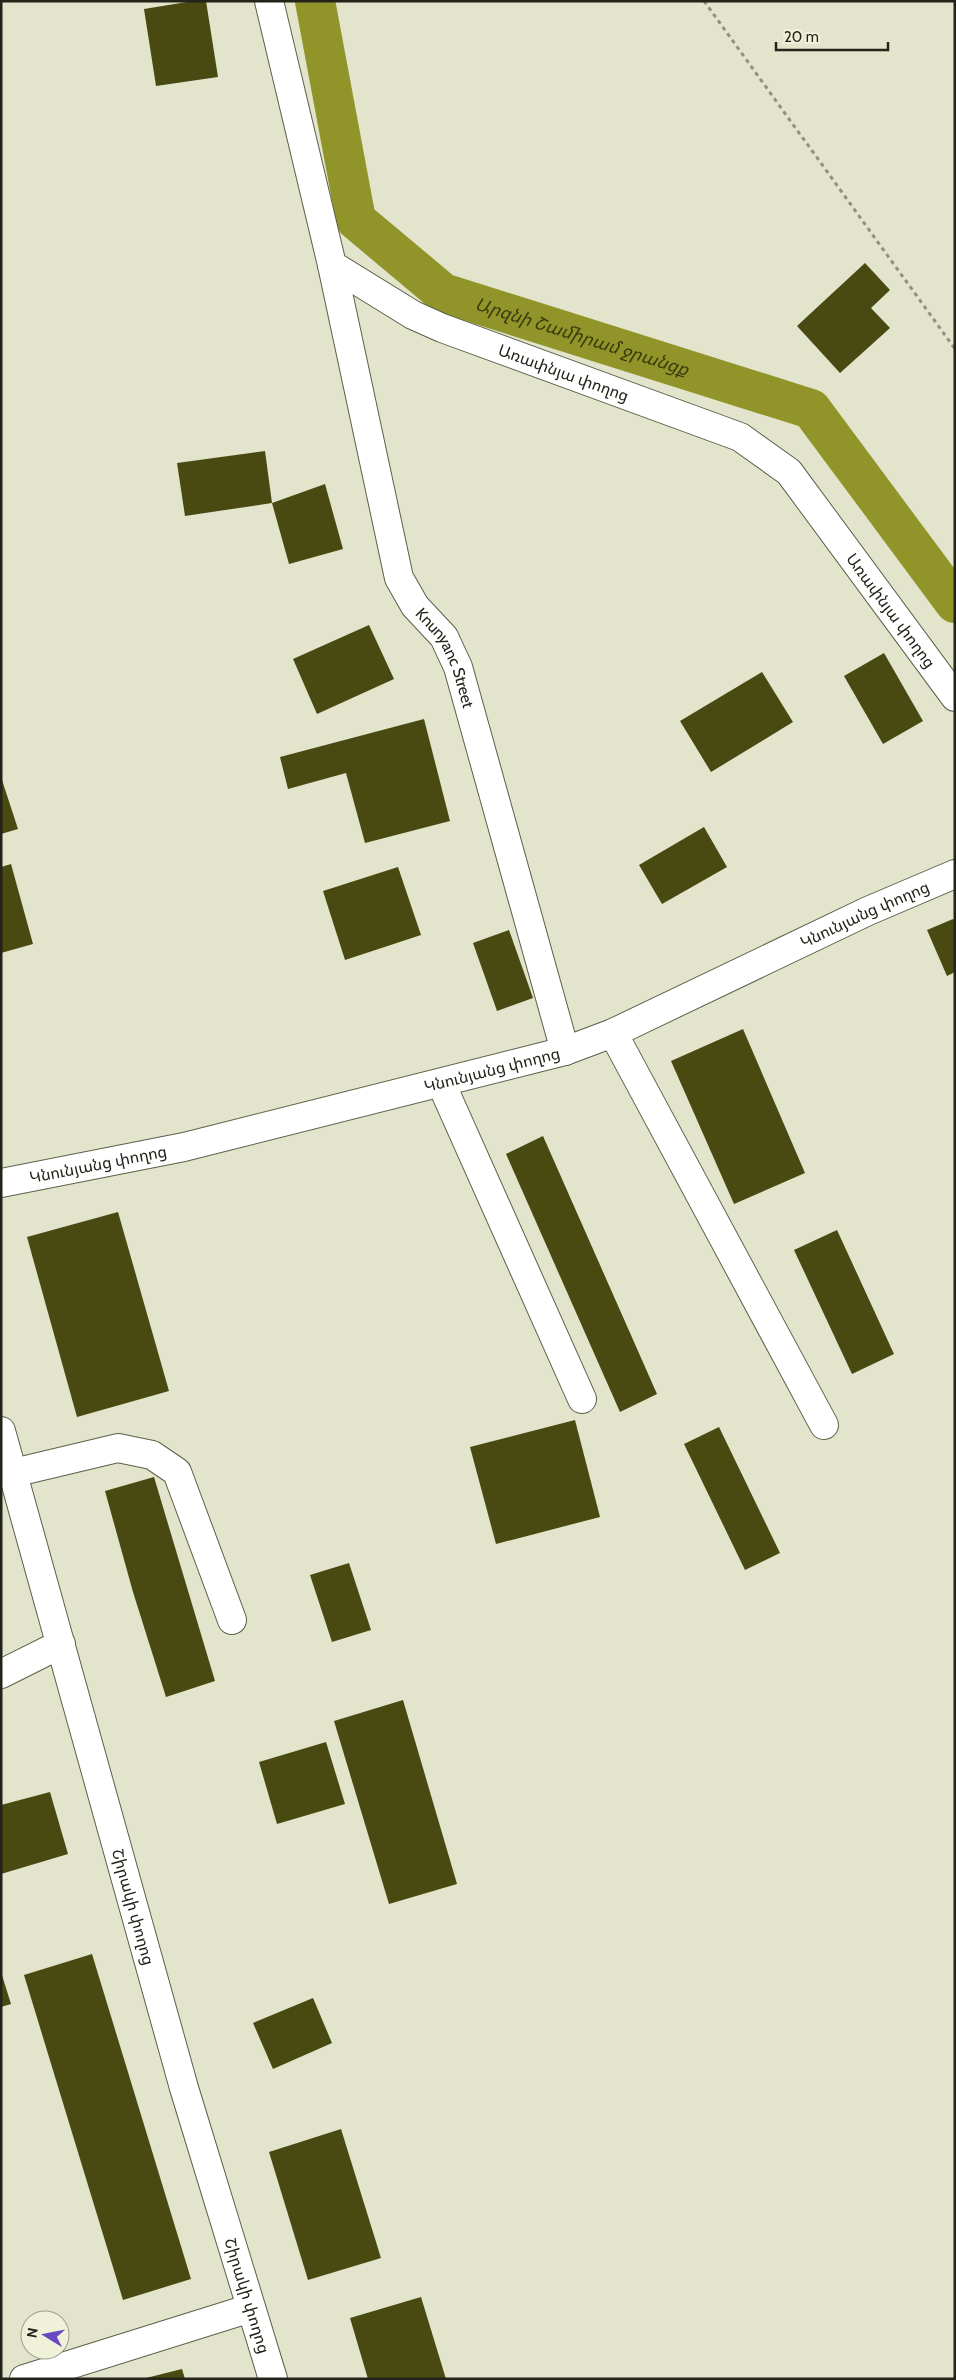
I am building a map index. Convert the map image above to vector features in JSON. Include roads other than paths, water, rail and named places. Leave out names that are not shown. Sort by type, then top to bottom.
[{"type":"street","points":[[269,1],[332,265]]},
{"type":"street","name":"Առափնյա փողոց","points":[[332,265],[413,315],[442,328],[740,437],[789,472],[955,697]]},
{"type":"street","name":"Knunyanc Street","points":[[332,265],[399,578],[416,606],[444,637],[458,667],[565,1051]]},
{"type":"street","name":"Կնունյանց փողոց","points":[[1,1183],[184,1147],[565,1051],[613,1033],[868,911],[955,874]]},
{"type":"street","points":[[613,1033],[824,1424]]},
{"type":"street","points":[[440,1082],[582,1399]]},
{"type":"street","name":"Շիրակի փողոց","points":[[1,1431],[184,2088],[273,2379]]},
{"type":"street","points":[[13,1473],[118,1448],[152,1455],[177,1472],[232,1620]]},
{"type":"street","points":[[1,1674],[61,1644]]},
{"type":"street","points":[[24,2379],[251,2308]]},
{"type":"waterway","name":"Արզնի Շամիրամ ջրանցք","points":[[315,1],[356,220],[443,293],[811,409],[955,603]]}]
